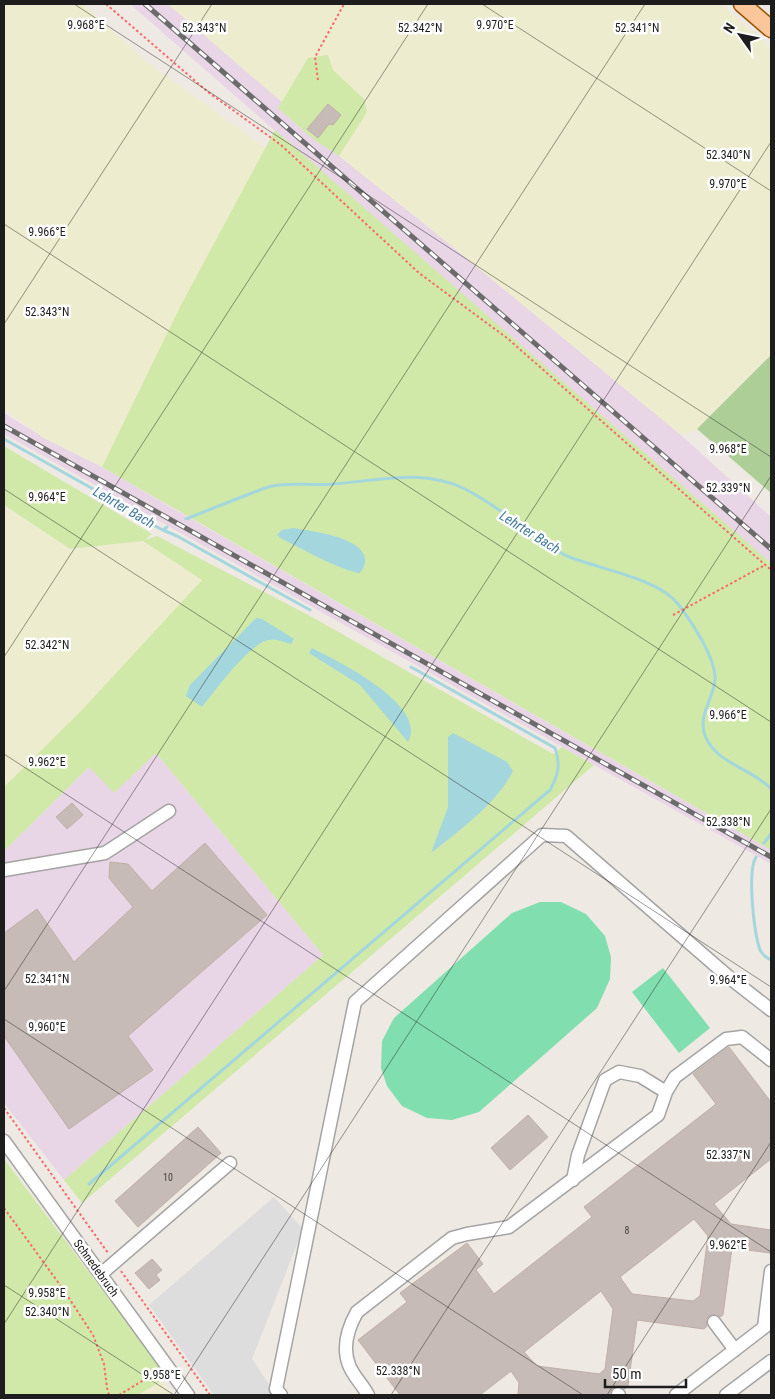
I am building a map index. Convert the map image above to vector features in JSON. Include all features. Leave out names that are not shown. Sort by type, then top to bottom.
[{"type":"main road","points":[[742,4],[771,29]]},
{"type":"street","points":[[4,870],[105,853],[169,811]]},
{"type":"street","points":[[281,1395],[276,1389],[355,1002],[542,835],[566,836],[730,978],[771,1010]]},
{"type":"street","points":[[368,1395],[349,1366],[346,1348],[348,1328],[357,1312],[452,1238],[509,1227],[573,1180],[658,1115],[666,1092],[675,1077],[726,1039],[742,1037],[771,1060]]},
{"type":"street","points":[[573,1180],[578,1155],[605,1080],[619,1072],[640,1076],[666,1092]]},
{"type":"street","name":"Schnedebruch","points":[[4,1141],[188,1395]]},
{"type":"street","points":[[101,1274],[230,1164]]},
{"type":"street","points":[[676,1395],[768,1325],[771,1271]]},
{"type":"street","points":[[714,1322],[735,1350]]},
{"type":"street","points":[[726,1395],[771,1361]]},
{"type":"path","points":[[106,4],[208,92],[281,144],[419,273],[507,338],[771,570]]},
{"type":"path","points":[[318,80],[315,57],[344,4]]},
{"type":"path","points":[[674,616],[765,565]]},
{"type":"path","points":[[4,1108],[210,1395]]},
{"type":"path","points":[[4,1208],[63,1289],[93,1335],[104,1364],[109,1395]]},
{"type":"path","points":[[119,1395],[167,1366]]},
{"type":"shaded area","points":[[4,4],[83,4],[148,63],[266,148],[102,467],[44,438],[4,409]]},
{"type":"shaded area","points":[[130,4],[168,4],[282,102],[278,108],[313,139],[339,156],[426,225],[681,435],[771,517],[771,563]]},
{"type":"shaded area","points":[[168,4],[721,4],[771,48],[771,355],[697,429],[681,435],[426,225],[339,156],[367,112],[364,99],[333,70],[328,56],[308,58],[282,102]]},
{"type":"shaded area","points":[[4,413],[44,438],[102,467],[771,850],[771,864],[4,434]]},
{"type":"shaded area","points":[[4,505],[71,550],[143,541],[202,580],[81,711],[4,787]]},
{"type":"shaded area","points":[[156,753],[323,955],[64,1180],[4,1103],[4,851],[90,766]]},
{"type":"shaded area","points":[[274,1197],[303,1229],[252,1359],[276,1395],[214,1395],[149,1305]]},
{"type":"shaded area","points":[[163,1381],[173,1395],[138,1395]]},
{"type":"green space","points":[[328,55],[333,70],[364,99],[367,112],[339,156],[313,139],[278,108],[308,58]]},
{"type":"green space","points":[[275,130],[771,563],[771,850],[102,467],[181,305]]},
{"type":"green space","points":[[771,355],[771,493],[697,429]]},
{"type":"green space","points":[[4,446],[152,534],[145,540],[157,536],[312,617],[553,754],[562,747],[594,765],[82,1203],[64,1180],[323,955],[156,753],[114,793],[89,767],[4,851],[4,787],[81,711],[202,580],[143,541],[70,549],[4,505]]},
{"type":"green space","points":[[540,902],[561,902],[586,914],[605,936],[611,957],[610,979],[597,1008],[479,1112],[452,1120],[427,1118],[402,1106],[387,1086],[381,1068],[382,1041],[394,1018],[512,913]]},
{"type":"green space","points":[[663,968],[710,1028],[679,1053],[632,992]]},
{"type":"green space","points":[[4,1159],[168,1377],[138,1395],[4,1395]]},
{"type":"water","points":[[293,528],[324,533],[348,541],[357,547],[363,553],[365,562],[360,573],[332,564],[277,535],[282,530]]},
{"type":"water","points":[[256,618],[262,619],[294,639],[291,644],[280,640],[268,640],[260,643],[242,659],[202,707],[186,696],[190,685]]},
{"type":"water","points":[[312,648],[359,674],[393,699],[405,714],[411,728],[408,742],[360,685],[309,653]]},
{"type":"water","points":[[453,733],[507,762],[513,771],[506,783],[487,805],[465,826],[431,853],[448,807],[448,737]]},
{"type":"building","points":[[328,104],[341,115],[333,125],[329,124],[318,138],[307,129]]},
{"type":"building","points":[[72,803],[83,815],[67,829],[56,817]]},
{"type":"building","points":[[205,843],[267,915],[128,1036],[153,1070],[69,1129],[4,1036],[4,933],[37,909],[74,962],[133,907],[109,878],[110,862],[128,864],[152,891]]},
{"type":"building","points":[[729,1047],[771,1102],[771,1159],[714,1204],[731,1224],[771,1230],[770,1253],[732,1248],[723,1315],[720,1317],[717,1314],[710,1315],[706,1319],[707,1326],[704,1329],[637,1320],[628,1386],[625,1389],[621,1386],[615,1386],[610,1395],[518,1395],[519,1383],[511,1371],[480,1395],[400,1395],[358,1340],[407,1302],[400,1293],[467,1243],[483,1264],[476,1270],[494,1294],[592,1217],[584,1207],[716,1104],[693,1074]],"holes":[[[694,1219],[708,1236],[700,1296],[693,1301],[632,1294],[620,1277]],[[601,1291],[613,1309],[605,1369],[599,1374],[537,1366],[524,1352]]]},
{"type":"building","points":[[528,1115],[548,1137],[510,1170],[491,1148]]},
{"type":"building","points":[[198,1127],[221,1153],[138,1227],[115,1201]]},
{"type":"building","points":[[152,1259],[162,1270],[156,1275],[160,1280],[149,1289],[135,1273]]},
{"type":"waterway","name":"Lehrter Bach","points":[[4,439],[143,517],[153,525],[163,530],[167,527]]},
{"type":"waterway","name":"Lehrter Bach","points":[[186,519],[262,489],[280,485],[325,484],[416,477],[449,483],[465,489],[563,554],[627,575],[657,587],[669,595],[678,604],[702,640],[714,670],[714,686],[703,723],[706,738],[719,754],[755,776],[771,789]]},
{"type":"waterway","points":[[163,530],[310,610]]},
{"type":"waterway","points":[[89,1184],[550,790],[558,770],[555,748],[411,667]]},
{"type":"waterway","name":"Lehrter Bach","points":[[764,843],[771,834]]},
{"type":"waterway","name":"Lehrter Bach","points":[[756,857],[752,875],[752,902],[756,930],[760,950],[771,960]]},
{"type":"railway","points":[[145,4],[771,549]]},
{"type":"railway","points":[[4,426],[771,857]]}]
